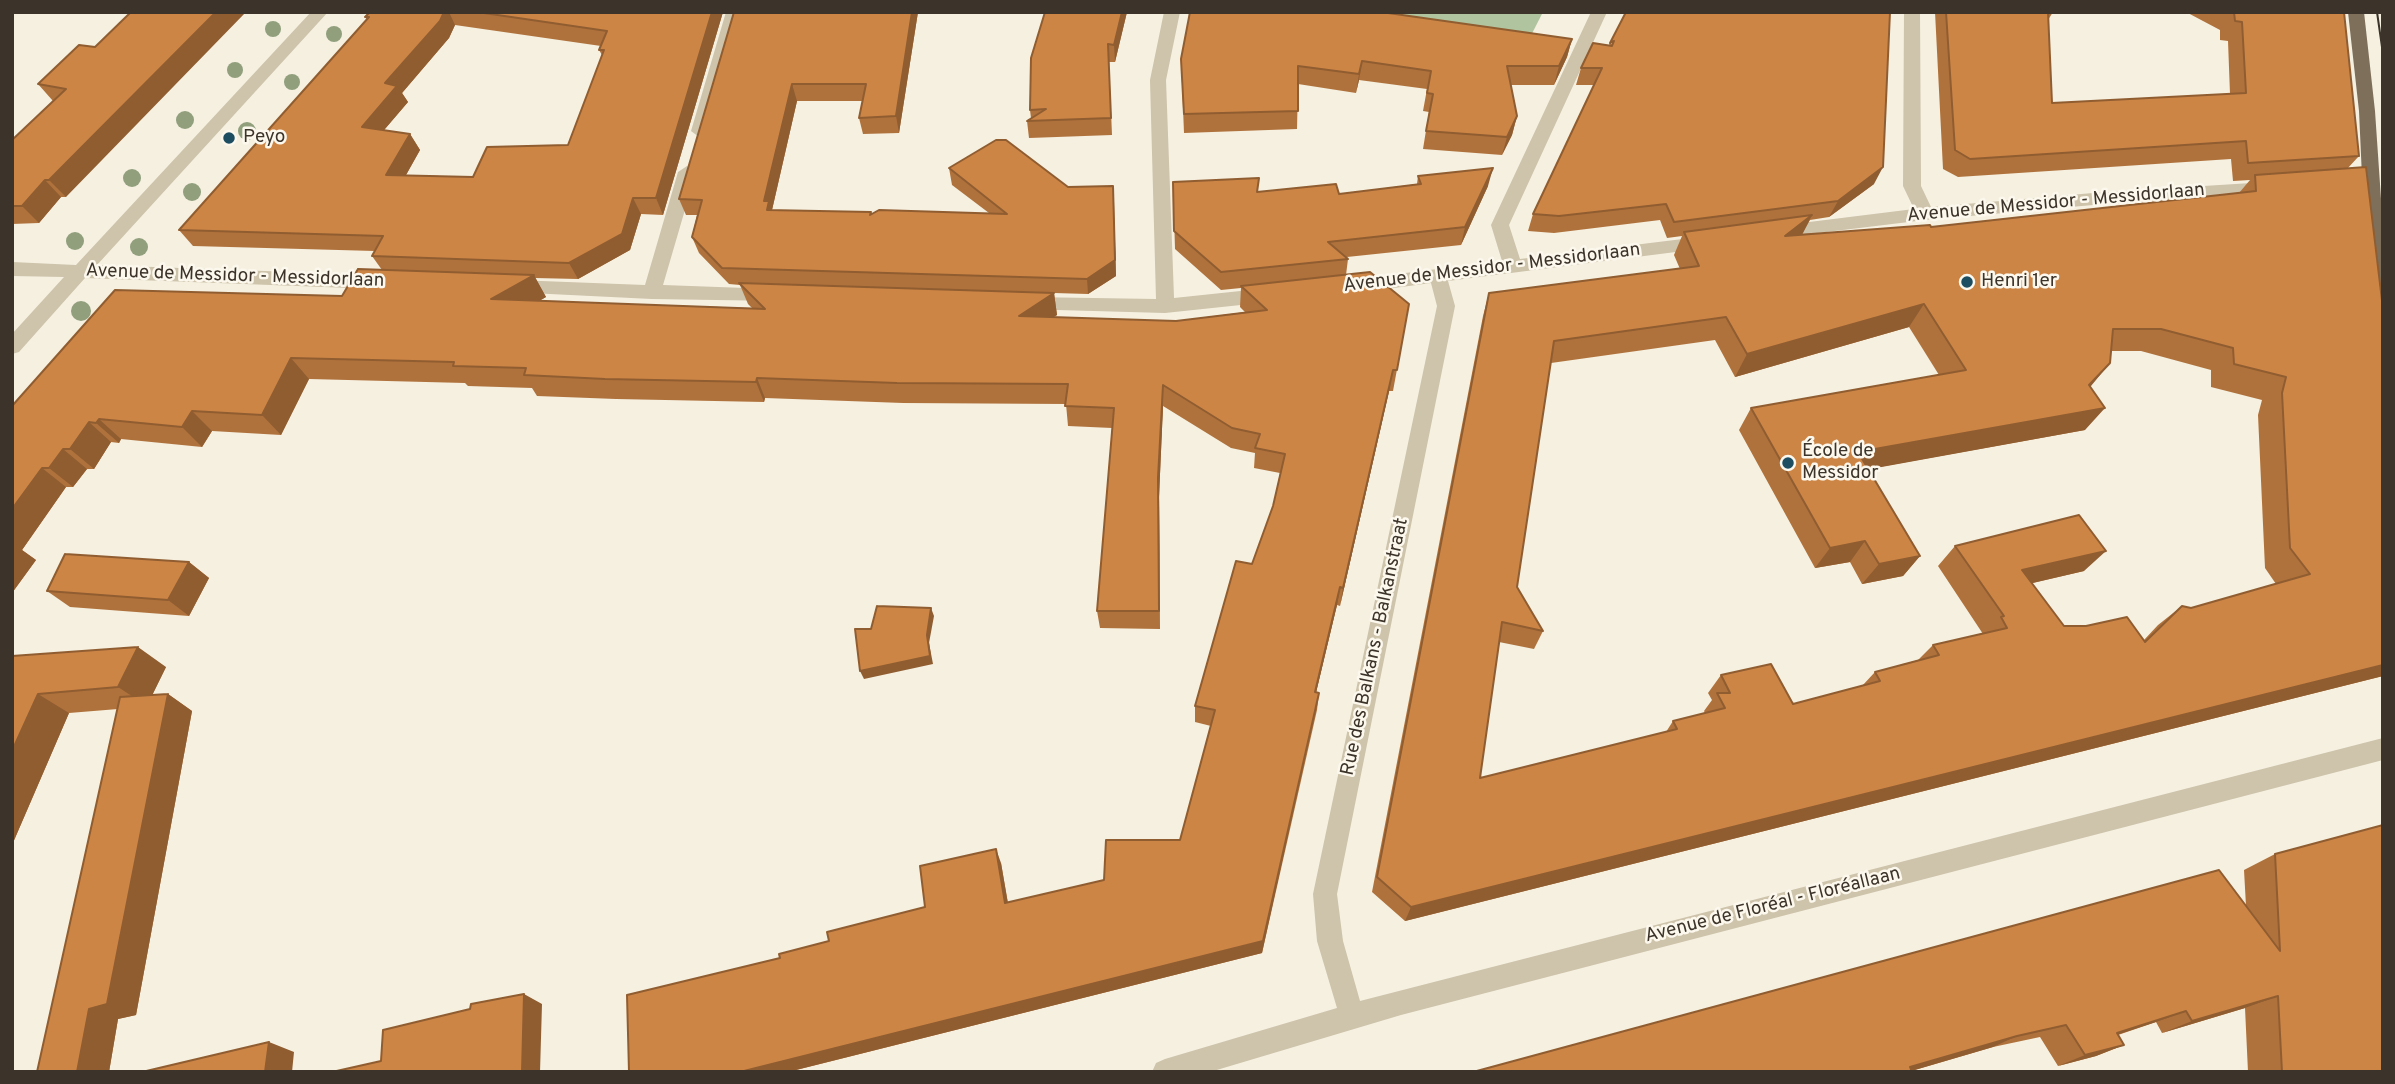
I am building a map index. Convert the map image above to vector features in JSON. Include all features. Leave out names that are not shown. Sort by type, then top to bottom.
[{"type":"main road","points":[[2356,12],[2377,180],[2373,221],[2383,300]]},
{"type":"street","points":[[12,346],[320,12]]},
{"type":"street","points":[[652,292],[734,12]]},
{"type":"street","points":[[1165,306],[1158,80],[1172,12]]},
{"type":"street","points":[[1513,267],[1500,225],[1599,12]]},
{"type":"street","points":[[1912,12],[1912,186],[1925,214]]},
{"type":"street","points":[[2349,183],[2377,180]]},
{"type":"street","name":"Avenue de Messidor - Messidorlaan","points":[[1752,236],[1925,214],[2093,199],[2288,187]]},
{"type":"street","name":"Avenue de Messidor - Messidorlaan","points":[[1343,288],[1726,239]]},
{"type":"street","name":"Avenue de Messidor - Messidorlaan","points":[[12,269],[393,282]]},
{"type":"street","name":"Rue des Balkans - Balkanstraat","points":[[1352,1017],[1330,941],[1325,894],[1446,306],[1438,277]]},
{"type":"street","points":[[502,286],[788,296]]},
{"type":"street","points":[[1005,303],[1165,306],[1288,293]]},
{"type":"street","name":"Avenue de Floréal - Floréallaan","points":[[1165,1072],[1235,1063],[1352,1017],[2383,749]]},
{"type":"green space","points":[[1326,12],[1543,12],[1523,51]]},
{"type":"building","points":[[131,12],[216,12],[49,180],[45,180],[22,206],[12,206],[12,140],[66,89],[38,84],[79,45],[95,47]]},
{"type":"building","points":[[370,12],[444,12],[440,21],[385,83],[397,86],[362,127],[410,134],[386,175],[473,177],[487,147],[568,145],[604,50],[599,50],[607,31],[477,12],[712,12],[656,198],[633,198],[622,234],[569,263],[372,256],[383,236],[179,230],[369,17],[365,17]]},
{"type":"building","points":[[734,12],[912,12],[896,116],[859,118],[866,84],[792,84],[764,201],[769,201],[767,210],[871,212],[870,215],[879,210],[1007,214],[949,168],[996,140],[1006,140],[1068,187],[1113,186],[1115,260],[1087,279],[722,268],[692,237],[702,200],[679,199]]},
{"type":"building","points":[[1045,12],[1122,12],[1114,45],[1108,44],[1111,118],[1027,121],[1046,109],[1030,110],[1031,58]]},
{"type":"building","points":[[1190,12],[1381,12],[1572,39],[1559,66],[1507,66],[1517,116],[1507,137],[1426,131],[1433,94],[1427,93],[1431,71],[1362,61],[1359,74],[1298,66],[1298,111],[1184,114],[1181,59]]},
{"type":"building","points":[[1626,12],[1890,12],[1883,167],[1838,201],[1674,222],[1666,204],[1559,216],[1533,214],[1602,68],[1581,68],[1593,43],[1612,46],[1614,41],[1610,43]]},
{"type":"building","points":[[1946,12],[2048,12],[2052,103],[2246,93],[2242,22],[2235,21],[2234,12],[2344,12],[2359,156],[2248,163],[2246,141],[1970,159],[1955,150]]},
{"type":"building","points":[[2366,167],[2383,309],[2383,665],[1411,907],[1377,877],[1489,293],[1699,266],[1684,232],[1812,215],[1785,236],[1931,227],[2256,191],[2255,175]],"holes":[[[1924,304],[1966,370],[1751,408],[1830,548],[1865,541],[1879,564],[1920,556],[1858,452],[2105,408],[2089,385],[2110,363],[2113,329],[2161,329],[2233,348],[2234,364],[2286,377],[2282,393],[2290,548],[2310,574],[2191,608],[2182,606],[2145,642],[2127,617],[2086,626],[2064,626],[2022,570],[2106,551],[2079,515],[1955,546],[2004,616],[2001,617],[2007,628],[1933,645],[1939,655],[1875,672],[1880,681],[1793,704],[1771,664],[1721,675],[1730,693],[1717,693],[1725,708],[1673,721],[1677,729],[1480,778],[1502,622],[1543,631],[1517,587],[1554,341],[1726,317],[1747,354]]]},
{"type":"building","points":[[1493,168],[1465,227],[1328,242],[1348,259],[1221,272],[1174,231],[1173,182],[1259,178],[1257,192],[1336,184],[1339,194],[1421,184],[1418,176]]},
{"type":"building","points":[[358,269],[534,275],[491,299],[765,309],[739,283],[1054,293],[1019,316],[1176,321],[1267,310],[1241,286],[1370,272],[1409,304],[1397,370],[1393,370],[1343,588],[1340,587],[1315,692],[1319,693],[1263,941],[740,1072],[629,1072],[627,995],[780,958],[779,954],[829,941],[827,932],[925,907],[920,866],[996,849],[1005,903],[1104,880],[1106,840],[1180,840],[1215,710],[1195,706],[1236,561],[1252,564],[1273,506],[1285,454],[1255,448],[1260,434],[1232,428],[1163,385],[1158,478],[1159,611],[1097,611],[1114,408],[1065,406],[1068,384],[897,383],[757,378],[756,382],[605,379],[524,375],[526,368],[453,366],[454,362],[291,358],[262,415],[192,411],[182,427],[99,419],[96,423],[89,422],[70,449],[63,449],[49,468],[42,468],[12,509],[12,406],[115,290],[342,296]]},
{"type":"building","points":[[65,554],[189,562],[168,600],[47,591]]},
{"type":"building","points":[[877,606],[931,608],[927,635],[930,656],[860,671],[855,629],[871,629]]},
{"type":"building","points":[[138,647],[118,687],[38,694],[12,751],[12,656]]},
{"type":"building","points":[[168,694],[107,1004],[89,1009],[77,1072],[37,1072],[120,697]]},
{"type":"building","points":[[2383,825],[2383,1072],[2282,1072],[2278,996],[2192,1021],[2186,1011],[2117,1033],[2124,1045],[2085,1055],[2066,1025],[2017,1036],[1910,1067],[1912,1072],[1473,1072],[2219,870],[2280,951],[2275,854]]},
{"type":"building","points":[[524,994],[522,1072],[332,1072],[381,1061],[383,1030],[470,1009],[471,1004]]},
{"type":"building","points":[[269,1042],[265,1072],[142,1072]]},
{"type":"tram line","points":[[2377,12],[2383,54]]},
{"type":"place","name":"Peyo","points":[[229,138]]},
{"type":"place","name":"Henri 1er","points":[[1967,282]]},
{"type":"place","name":"École de Messidor","points":[[1788,463]]}]
